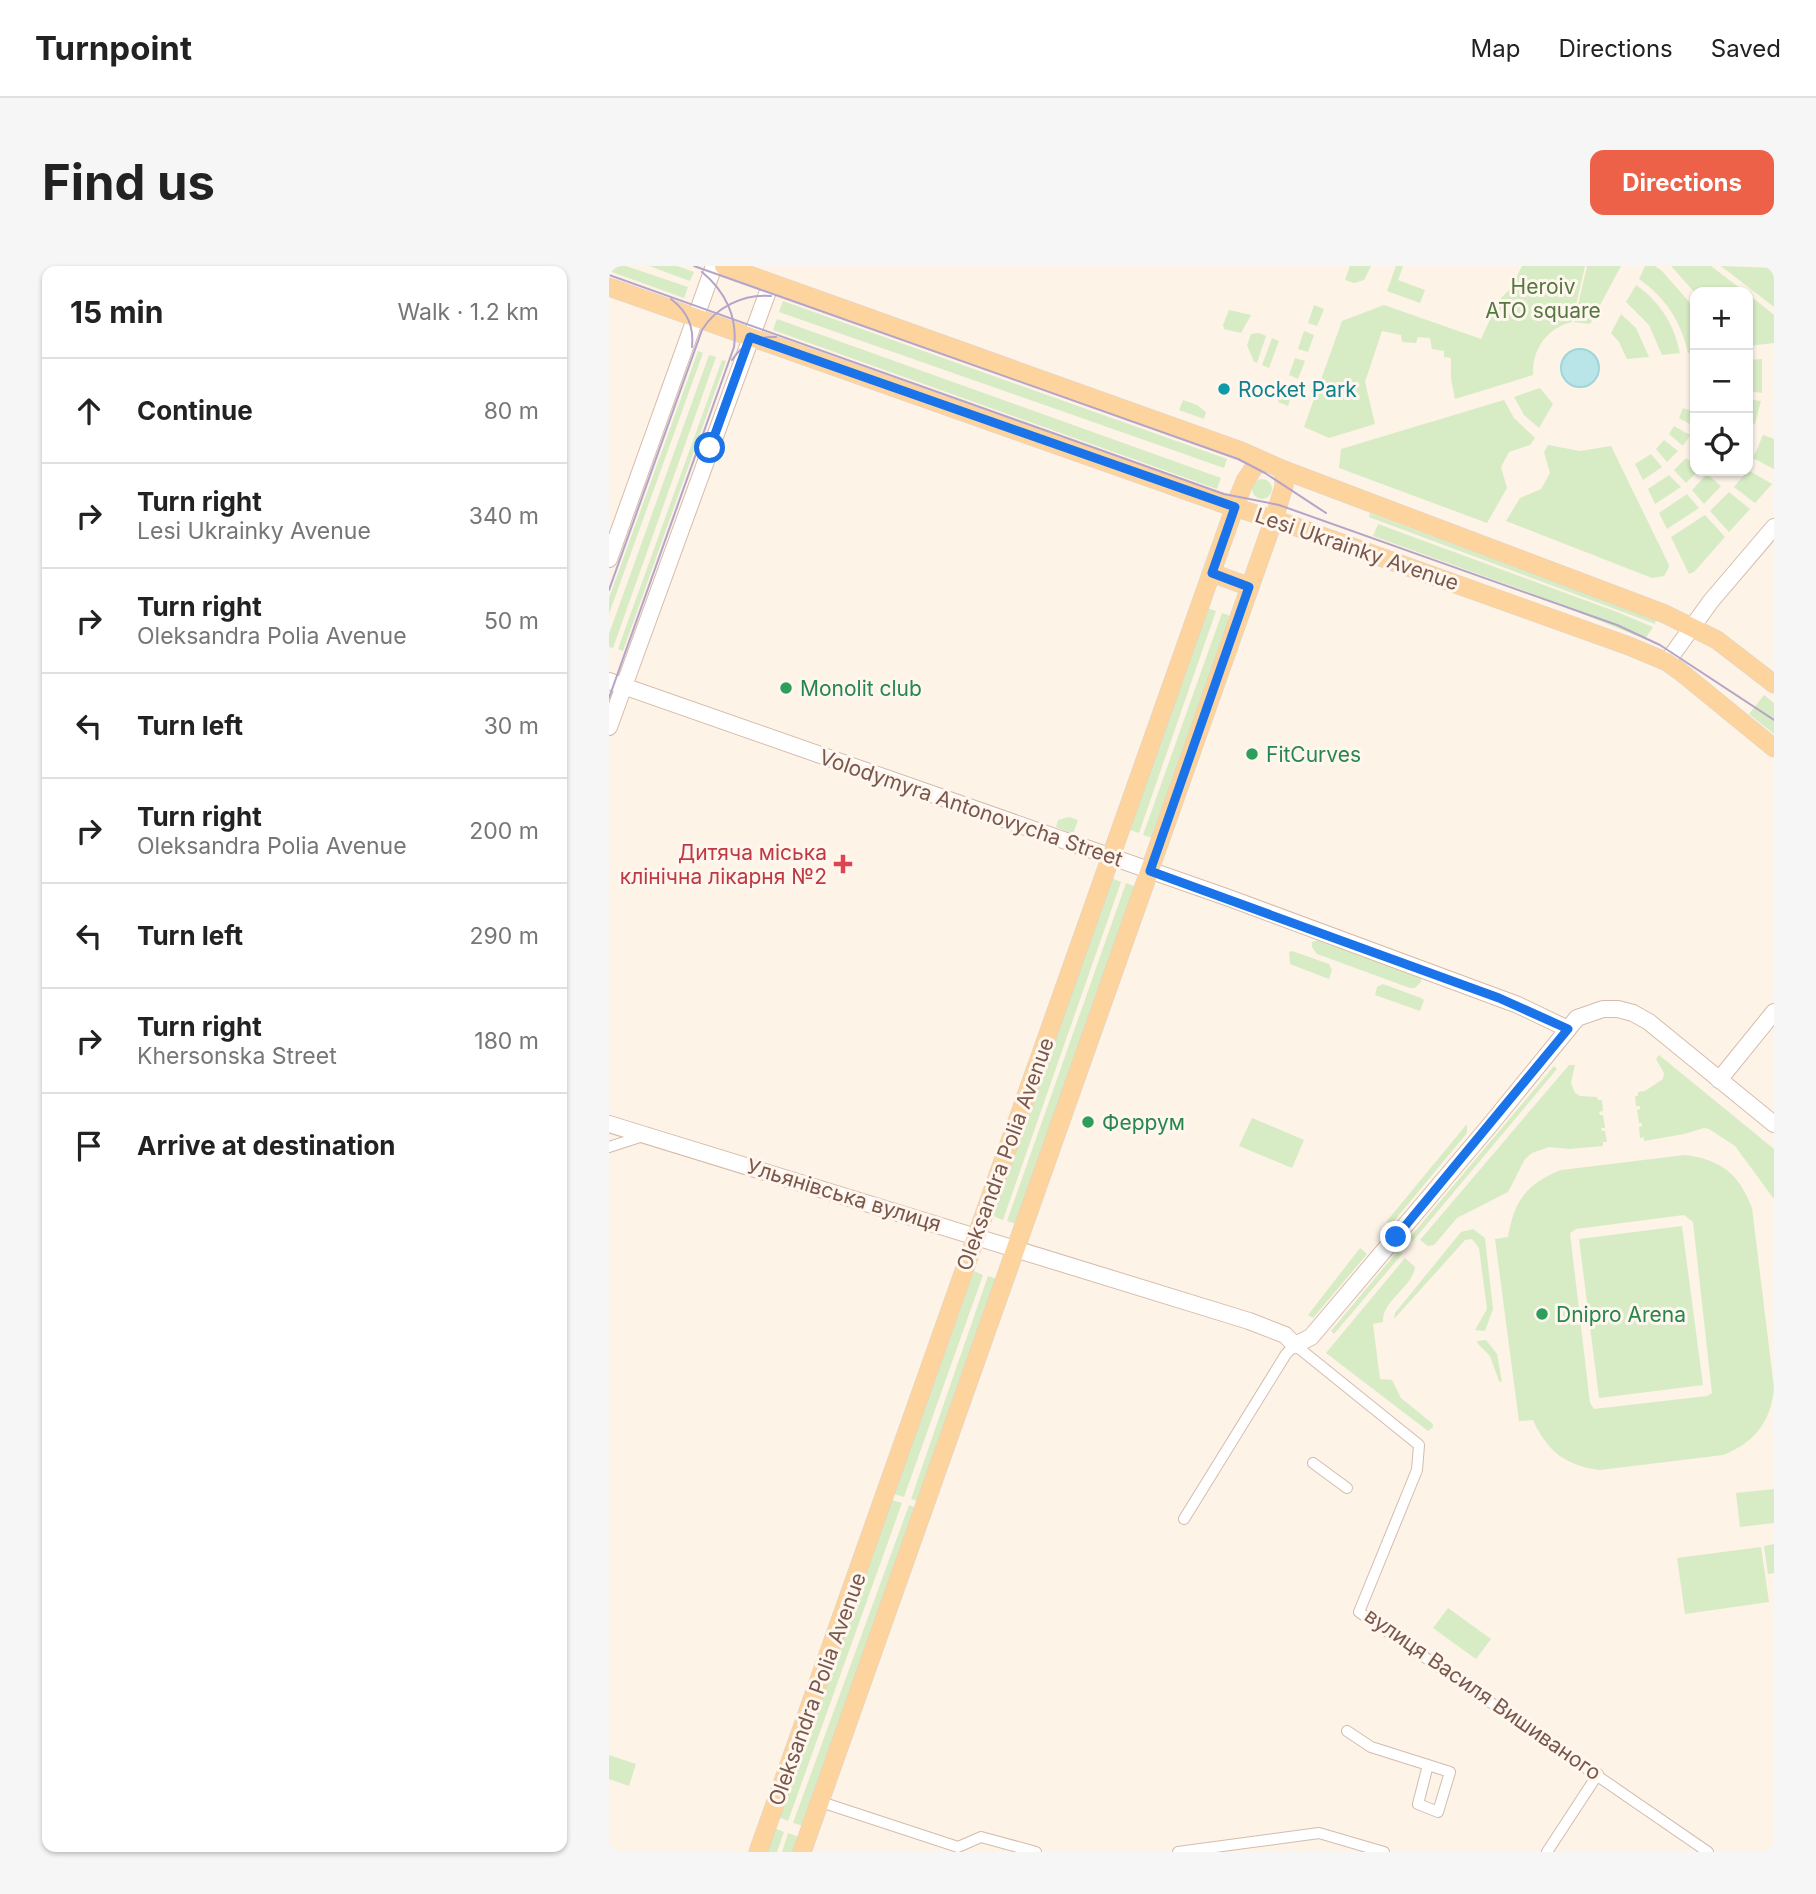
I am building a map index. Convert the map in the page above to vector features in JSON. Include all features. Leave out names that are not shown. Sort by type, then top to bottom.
[{"type":"main road","points":[[724,266],[1259,460],[1635,602],[1693,626],[1717,640],[1774,684]]},
{"type":"main road","name":"Lesi Ukrainky Avenue","points":[[609,288],[1584,629],[1667,662],[1688,676],[1774,748]]},
{"type":"main road","name":"Oleksandra Polia Avenue","points":[[758,1852],[1235,507],[1245,481],[1259,460]]},
{"type":"main road","name":"Oleksandra Polia Avenue","points":[[802,1852],[1273,519],[1284,486],[1284,470]]},
{"type":"main road","points":[[1212,573],[1249,587]]},
{"type":"street","points":[[609,559],[714,266]]},
{"type":"street","points":[[609,727],[617,683],[771,283]]},
{"type":"street","points":[[1667,662],[1774,527]]},
{"type":"street","name":"Volodymyra Antonovycha Street","points":[[617,683],[1572,1023]]},
{"type":"street","points":[[1184,1519],[1286,1354],[1295,1345],[1311,1337],[1490,1125],[1572,1023],[1603,1009],[1633,1013],[1649,1022],[1774,1124]]},
{"type":"street","points":[[1719,1080],[1774,1013]]},
{"type":"street","name":"Ульянівська вулиця","points":[[609,1124],[616,1138],[645,1136],[1016,1248],[1271,1328],[1285,1335],[1295,1345]]},
{"type":"street","points":[[609,1155],[616,1138]]},
{"type":"street","name":"вулиця Василя Вишиваного","points":[[1295,1345],[1419,1445],[1417,1470],[1359,1612],[1708,1852]]},
{"type":"street","points":[[1313,1463],[1347,1488]]},
{"type":"street","points":[[1347,1731],[1371,1747],[1428,1765]]},
{"type":"street","points":[[1547,1852],[1598,1774]]},
{"type":"street","points":[[821,1802],[958,1847],[981,1837],[1035,1852]]},
{"type":"street","points":[[1178,1852],[1319,1833],[1384,1852]]},
{"type":"green space","points":[[609,266],[626,266],[688,287],[684,298],[609,271]]},
{"type":"green space","points":[[649,266],[677,266],[694,272],[690,281]]},
{"type":"green space","points":[[1350,266],[1371,266],[1364,280],[1354,283],[1345,280]]},
{"type":"green space","points":[[1396,266],[1403,266],[1398,280],[1425,290],[1420,303],[1387,291]]},
{"type":"green space","name":"Heroiv ATO square","points":[[1522,266],[1585,266],[1572,322],[1555,329],[1543,341],[1535,357],[1533,375],[1455,399],[1451,358],[1444,357],[1444,351],[1432,349],[1430,338],[1418,337],[1416,343],[1402,342],[1401,335],[1382,331],[1365,382],[1375,424],[1329,438],[1304,427],[1342,321],[1384,305],[1481,339],[1499,300],[1511,288]]},
{"type":"green space","points":[[1587,266],[1621,266],[1590,324],[1574,322]]},
{"type":"green space","name":"Heroiv ATO square","points":[[1645,266],[1655,266],[1690,303],[1690,353],[1671,311],[1657,294],[1639,279]]},
{"type":"green space","points":[[1671,266],[1711,266],[1738,287],[1690,287]]},
{"type":"green space","points":[[1721,266],[1774,268],[1774,307],[1753,291],[1753,287],[1748,287]]},
{"type":"green space","name":"Heroiv ATO square","points":[[1636,285],[1665,315],[1680,353],[1662,355],[1649,325],[1626,302]]},
{"type":"green space","points":[[1753,298],[1774,315],[1774,343],[1753,345]]},
{"type":"green space","points":[[783,301],[1227,459],[1224,468],[779,312]]},
{"type":"green space","points":[[1314,305],[1324,309],[1317,326],[1308,323]]},
{"type":"green space","points":[[1229,310],[1251,315],[1241,333],[1224,329]]},
{"type":"green space","name":"Heroiv ATO square","points":[[1621,314],[1636,328],[1649,357],[1627,359],[1611,333]]},
{"type":"green space","points":[[777,319],[1221,478],[1217,489],[773,330]]},
{"type":"green space","points":[[1304,331],[1314,335],[1308,352],[1298,349]]},
{"type":"green space","points":[[1251,334],[1266,336],[1257,363],[1254,362],[1247,345]]},
{"type":"green space","points":[[1272,338],[1279,341],[1269,368],[1262,365]]},
{"type":"green space","points":[[698,351],[703,353],[609,614],[609,598]]},
{"type":"green space","points":[[709,355],[716,357],[613,648],[609,647],[609,634]]},
{"type":"green space","points":[[1295,358],[1305,361],[1298,379],[1289,375]]},
{"type":"green space","points":[[1762,359],[1762,393],[1753,392],[1753,360]]},
{"type":"green space","points":[[722,360],[726,361],[623,651],[618,649]]},
{"type":"green space","points":[[1285,385],[1294,388],[1288,406],[1278,402]]},
{"type":"green space","points":[[1540,388],[1553,404],[1539,428],[1524,415],[1514,397]]},
{"type":"green space","points":[[1183,400],[1206,412],[1204,419],[1179,410]]},
{"type":"green space","points":[[1504,400],[1514,418],[1535,438],[1530,445],[1509,452],[1501,467],[1507,488],[1487,523],[1339,468],[1341,449]]},
{"type":"green space","points":[[1753,400],[1761,401],[1753,423]]},
{"type":"green space","points":[[1683,408],[1690,410],[1690,424],[1679,418]]},
{"type":"green space","points":[[1674,426],[1690,435],[1683,446],[1669,434]]},
{"type":"green space","points":[[1763,435],[1774,439],[1774,469],[1753,458]]},
{"type":"green space","points":[[1664,440],[1678,451],[1667,462],[1656,449]]},
{"type":"green space","points":[[1548,445],[1580,451],[1611,446],[1668,563],[1669,567],[1664,576],[1652,578],[1506,521],[1520,498],[1541,489],[1550,473],[1544,452]]},
{"type":"green space","points":[[1651,454],[1662,467],[1643,480],[1635,464]]},
{"type":"green space","points":[[1686,458],[1690,461],[1690,476],[1693,476],[1686,483],[1674,470]]},
{"type":"green space","points":[[1753,473],[1772,484],[1755,503],[1734,487],[1743,476],[1753,476]]},
{"type":"green space","points":[[1669,475],[1681,487],[1655,504],[1648,489]]},
{"type":"green space","points":[[1705,476],[1709,476],[1721,486],[1704,504],[1692,490]]},
{"type":"green space","points":[[1262,479],[1269,482],[1272,489],[1269,496],[1262,499],[1255,496],[1252,489],[1255,482]]},
{"type":"green space","points":[[1729,492],[1750,509],[1729,532],[1710,511]]},
{"type":"green space","points":[[1687,494],[1699,508],[1667,529],[1659,513]]},
{"type":"green space","points":[[1370,513],[1656,620],[1655,624],[1369,517]]},
{"type":"green space","points":[[1705,515],[1725,537],[1694,572],[1689,574],[1671,537]]},
{"type":"green space","points":[[1378,524],[1653,627],[1645,639],[1528,592],[1373,536]]},
{"type":"green space","points":[[1207,608],[1216,611],[1139,833],[1130,830]]},
{"type":"green space","points":[[1222,613],[1231,616],[1152,838],[1143,835]]},
{"type":"green space","points":[[1764,695],[1774,703],[1774,734],[1749,714]]},
{"type":"green space","points":[[1069,817],[1078,820],[1073,834],[1056,827],[1058,820]]},
{"type":"green space","points":[[1111,878],[1121,882],[1003,1220],[993,1216]]},
{"type":"green space","points":[[1126,883],[1136,887],[1017,1224],[1007,1221]]},
{"type":"green space","points":[[1318,940],[1421,977],[1421,982],[1415,988],[1410,988],[1317,954],[1312,942]]},
{"type":"green space","points":[[1289,952],[1329,964],[1332,970],[1329,979],[1290,964]]},
{"type":"green space","points":[[1383,984],[1424,1000],[1420,1011],[1375,995],[1377,987]]},
{"type":"green space","points":[[1659,1055],[1774,1149],[1774,1199],[1735,1146],[1709,1129],[1644,1141],[1644,1137],[1640,1138],[1639,1127],[1642,1123],[1639,1123],[1637,1110],[1640,1106],[1636,1106],[1635,1096],[1663,1079],[1664,1073],[1656,1059]]},
{"type":"green space","points":[[1569,1065],[1575,1065],[1571,1083],[1575,1093],[1602,1100],[1603,1111],[1599,1112],[1603,1115],[1605,1128],[1601,1128],[1605,1131],[1607,1142],[1603,1142],[1603,1146],[1570,1149],[1549,1147],[1532,1153],[1525,1159],[1508,1192],[1457,1218],[1434,1245],[1428,1246],[1420,1240]]},
{"type":"green space","points":[[1554,1066],[1557,1069],[1412,1242],[1411,1236]]},
{"type":"green space","points":[[1252,1118],[1304,1140],[1292,1168],[1239,1146]]},
{"type":"green space","points":[[1467,1124],[1467,1133],[1394,1221],[1386,1222]]},
{"type":"green space","name":"Dnipro Arena","points":[[1685,1155],[1719,1165],[1741,1186],[1752,1208],[1774,1388],[1765,1421],[1744,1444],[1723,1455],[1600,1470],[1568,1461],[1551,1448],[1533,1420],[1519,1421],[1495,1239],[1508,1237],[1518,1204],[1530,1188],[1561,1170]],"holes":[[[1684,1215],[1693,1222],[1712,1393],[1707,1396],[1594,1409],[1590,1403],[1570,1233],[1576,1229]]]},
{"type":"green space","points":[[1682,1226],[1703,1385],[1599,1398],[1579,1239]]},
{"type":"green space","points":[[1473,1229],[1485,1238],[1493,1309],[1485,1331],[1475,1330],[1487,1309],[1479,1248],[1472,1239],[1465,1240],[1394,1319],[1395,1313],[1461,1232]]},
{"type":"green space","points":[[1360,1248],[1367,1254],[1313,1318],[1308,1315]]},
{"type":"green space","points":[[1397,1252],[1403,1253],[1334,1334],[1331,1331]]},
{"type":"green space","points":[[1405,1258],[1415,1267],[1413,1274],[1387,1307],[1383,1322],[1373,1324],[1380,1379],[1392,1380],[1401,1398],[1433,1424],[1428,1431],[1326,1353]]},
{"type":"green space","points":[[974,1271],[983,1275],[904,1497],[894,1494]]},
{"type":"green space","points":[[988,1276],[997,1279],[920,1502],[911,1499]]},
{"type":"green space","points":[[1486,1340],[1497,1354],[1502,1382],[1499,1381],[1490,1356],[1477,1341]]},
{"type":"green space","points":[[1774,1489],[1774,1523],[1740,1527],[1736,1493]]},
{"type":"green space","points":[[892,1500],[902,1503],[788,1821],[778,1817]]},
{"type":"green space","points":[[909,1505],[919,1509],[804,1826],[793,1823]]},
{"type":"green space","points":[[1774,1544],[1774,1573],[1768,1574],[1764,1546]]},
{"type":"green space","points":[[1761,1547],[1769,1602],[1685,1614],[1677,1558]]},
{"type":"green space","points":[[1448,1608],[1491,1639],[1476,1659],[1433,1628]]},
{"type":"green space","points":[[609,1755],[636,1764],[629,1786],[609,1779]]},
{"type":"green space","points":[[774,1828],[784,1832],[777,1852],[765,1852]]},
{"type":"green space","points":[[788,1833],[799,1837],[794,1852],[782,1852]]},
{"type":"water","points":[[1580,349],[1594,354],[1599,368],[1594,382],[1580,387],[1566,382],[1561,368],[1566,354]]},
{"type":"tram line","points":[[694,266],[1238,459],[1265,473],[1326,513]]},
{"type":"tram line","points":[[609,698],[734,347],[734,325],[728,305],[702,272]]},
{"type":"tram line","points":[[609,275],[1224,494],[1279,505],[1617,625],[1660,645],[1774,720]]},
{"type":"tram line","points":[[609,590],[702,330],[715,315],[731,304],[750,297],[771,296]]},
{"type":"tram line","points":[[671,299],[689,320],[692,347]]},
{"type":"tram line","points":[[732,360],[751,342],[776,337]]},
{"type":"place","name":"Rocket Park","points":[[1224,389]]},
{"type":"place","name":"Monolit club","points":[[786,688]]},
{"type":"place","name":"FitCurves","points":[[1252,754]]},
{"type":"place","name":"Дитяча міська клінічна лікарня №2","points":[[843,864]]},
{"type":"place","name":"Феррум","points":[[1088,1122]]},
{"type":"place","name":"Dnipro Arena","points":[[1542,1314]]},
{"type":"route","points":[[710,448],[750,337],[1235,507],[1212,573],[1249,587],[1150,871],[1518,1005],[1568,1029],[1396,1237]]}]
